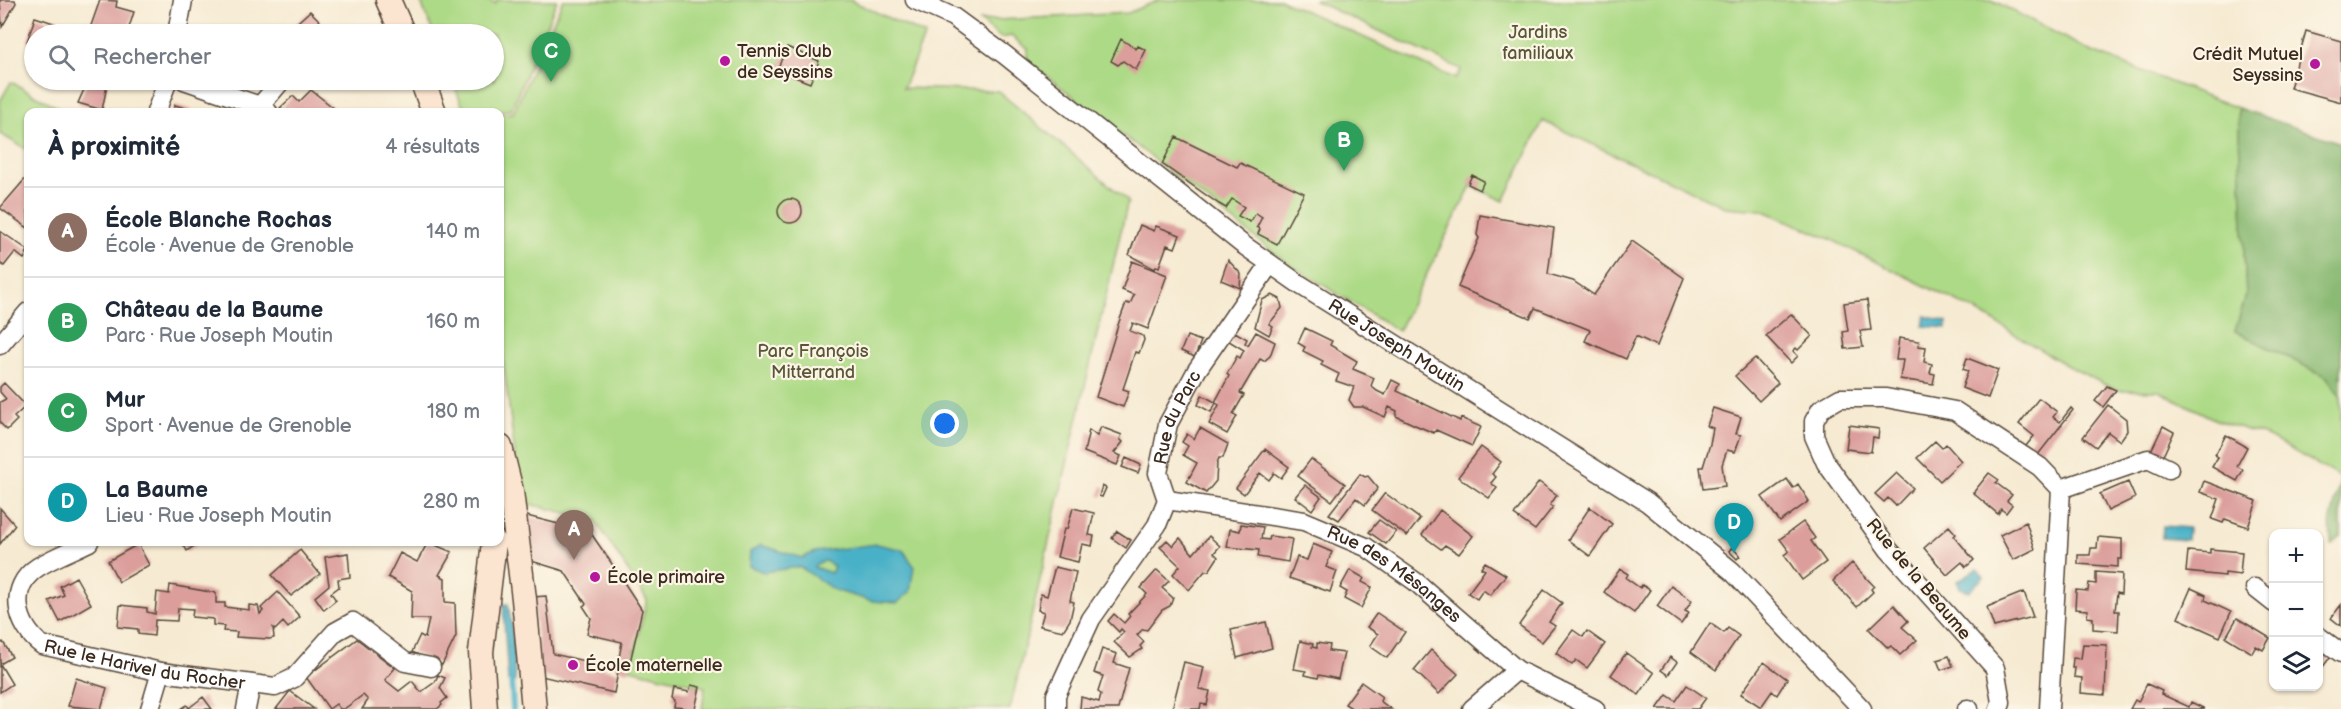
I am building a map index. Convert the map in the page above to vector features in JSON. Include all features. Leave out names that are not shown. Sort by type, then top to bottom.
[{"type":"street","points":[[179,24],[183,0]]},
{"type":"street","points":[[388,0],[399,24]]},
{"type":"street","name":"Rue Joseph Moutin","points":[[915,0],[953,17],[1005,55],[1270,264],[1647,502],[1696,539],[1740,579],[1862,709]]},
{"type":"street","points":[[158,108],[164,90]]},
{"type":"street","points":[[212,90],[261,108]]},
{"type":"street","points":[[265,108],[276,90]]},
{"type":"street","points":[[426,90],[432,108]]},
{"type":"street","name":"Rue du Parc","points":[[1167,500],[1158,473],[1168,424],[1197,370],[1270,264]]},
{"type":"street","points":[[0,345],[24,317]]},
{"type":"street","name":"Rue de la Beaume","points":[[1999,709],[2001,702],[1995,668],[1889,550],[1826,463],[1814,436],[1814,421],[1821,409],[1840,398],[1886,399],[1955,411],[2040,467],[2061,489]]},
{"type":"street","points":[[2049,709],[2061,489],[2148,459],[2169,469]]},
{"type":"street","points":[[504,475],[511,491],[534,709]]},
{"type":"street","points":[[1056,709],[1056,695],[1090,619],[1157,525],[1167,500]]},
{"type":"street","name":"Rue des Mésanges","points":[[1167,500],[1304,521],[1366,547],[1416,582],[1517,670],[1595,709]]},
{"type":"street","name":"Rue le Harivel du Rocher","points":[[81,546],[37,568],[23,585],[18,604],[22,622],[28,635],[42,645],[161,672],[275,687],[294,678],[335,632],[353,622],[405,662],[431,668]]},
{"type":"street","points":[[485,709],[481,652],[494,546]]},
{"type":"street","points":[[2255,588],[2269,599]]},
{"type":"street","points":[[2320,637],[2341,653]]},
{"type":"street","points":[[1472,709],[1517,670]]},
{"type":"street","points":[[150,709],[161,672]]},
{"type":"street","points":[[246,709],[251,684]]},
{"type":"green space","points":[[420,0],[487,0],[495,4],[497,0],[557,0],[511,110],[463,108],[456,90],[504,90],[504,24],[430,24]]},
{"type":"green space","name":"Parc François Mitterrand","points":[[563,0],[850,0],[925,35],[903,88],[998,91],[1128,201],[1010,709],[702,709],[705,687],[630,669],[647,600],[595,520],[521,502],[504,367],[504,114],[513,113]]},
{"type":"green space","name":"Jardins familiaux","points":[[1159,0],[1281,0],[1456,79],[1461,69],[1313,0],[1992,0],[2090,51],[2238,108],[2246,296],[2235,331],[2327,377],[2341,397],[2341,478],[2269,437],[2216,420],[2159,391],[2116,390],[2064,364],[1980,313],[1826,237],[1762,210],[1725,207],[1543,121],[1504,201],[1471,186],[1398,331],[1289,264],[1026,60],[1028,49],[1011,36],[1001,38],[980,21],[1128,13]]},
{"type":"green space","points":[[11,82],[59,108],[24,108],[24,148],[0,134],[0,101]]},
{"type":"green space","points":[[2238,108],[2341,143],[2341,397],[2327,377],[2235,331],[2246,296]]},
{"type":"green space","points":[[2341,477],[2341,536],[2331,545],[2330,523]]},
{"type":"water","points":[[1925,316],[1947,322],[1946,328],[1923,326]]},
{"type":"water","points":[[2163,526],[2188,528],[2187,540],[2162,538]]},
{"type":"water","points":[[877,544],[903,550],[914,566],[910,592],[897,603],[871,601],[834,590],[800,567],[763,572],[749,566],[750,552],[761,545],[802,558],[815,552]],"holes":[[[825,561],[834,566],[831,573],[814,567]]]},
{"type":"water","points":[[1977,569],[1984,577],[1969,591],[1960,588],[1957,581]]},
{"type":"water","points":[[503,604],[508,604],[513,635],[515,681],[508,681]]},
{"type":"building","points":[[0,0],[15,0],[16,3],[2,27]]},
{"type":"building","points":[[100,0],[117,1],[116,7],[134,12],[130,24],[92,24]]},
{"type":"building","points":[[310,11],[320,21],[318,24],[295,24]]},
{"type":"building","points":[[35,17],[57,24],[33,24]]},
{"type":"building","name":"Crédit Mutuel Seyssins","points":[[2306,31],[2341,41],[2341,102],[2290,88]]},
{"type":"building","points":[[1121,39],[1136,49],[1138,46],[1146,50],[1136,70],[1123,61],[1118,65],[1111,61]]},
{"type":"building","points":[[787,47],[819,61],[810,83],[777,70]]},
{"type":"building","points":[[84,90],[106,90],[102,108],[78,103]]},
{"type":"building","points":[[311,90],[334,108],[280,108],[293,96],[299,102]]},
{"type":"building","points":[[1176,137],[1237,167],[1240,163],[1304,193],[1277,244],[1258,234],[1260,229],[1257,227],[1262,217],[1256,213],[1250,222],[1238,216],[1244,207],[1232,199],[1226,208],[1162,164]]},
{"type":"building","points":[[1472,175],[1484,181],[1480,190],[1468,184]]},
{"type":"building","points":[[24,180],[24,225],[0,208]]},
{"type":"building","points":[[790,199],[798,203],[802,211],[798,219],[790,223],[782,219],[778,211],[782,203]]},
{"type":"building","points":[[1480,215],[1554,228],[1548,274],[1573,281],[1594,295],[1632,241],[1684,278],[1657,346],[1636,336],[1626,359],[1585,341],[1590,330],[1535,308],[1530,318],[1458,287],[1479,238],[1477,235]]},
{"type":"building","points":[[1140,225],[1154,231],[1156,226],[1180,235],[1175,248],[1167,245],[1159,267],[1156,266],[1155,269],[1129,255]]},
{"type":"building","points":[[0,231],[24,247],[24,259],[15,252],[4,266],[0,263]]},
{"type":"building","points":[[1228,260],[1241,274],[1240,288],[1221,280]]},
{"type":"building","points":[[1132,261],[1167,275],[1148,329],[1133,323],[1130,331],[1143,336],[1144,340],[1139,353],[1135,352],[1123,389],[1129,391],[1123,407],[1096,397],[1126,303],[1130,304],[1134,295],[1122,290]]},
{"type":"building","points":[[1272,295],[1280,299],[1282,308],[1269,324],[1273,326],[1269,335],[1255,327],[1262,300]]},
{"type":"building","points":[[1867,300],[1871,330],[1860,331],[1863,347],[1845,349],[1843,332],[1848,331],[1844,303]]},
{"type":"building","points":[[1791,314],[1812,336],[1798,350],[1796,348],[1793,351],[1798,356],[1791,363],[1766,336]]},
{"type":"building","points":[[1305,328],[1332,341],[1330,345],[1357,361],[1353,369],[1374,378],[1371,386],[1377,391],[1385,395],[1392,380],[1400,384],[1397,391],[1460,421],[1461,418],[1481,427],[1472,446],[1436,430],[1434,433],[1415,425],[1396,416],[1397,411],[1389,407],[1385,417],[1363,407],[1354,407],[1349,400],[1354,387],[1336,381],[1339,374],[1321,365],[1323,361],[1303,351],[1305,347],[1298,343]]},
{"type":"building","points":[[1235,332],[1247,339],[1245,343],[1248,345],[1256,332],[1275,342],[1270,356],[1264,361],[1260,359],[1240,393],[1244,395],[1233,414],[1237,416],[1227,434],[1209,424],[1219,405],[1216,403],[1211,412],[1198,405],[1202,395],[1215,402],[1237,356],[1240,358],[1244,350],[1229,341]]},
{"type":"building","points":[[1187,336],[1201,341],[1195,357],[1181,351]]},
{"type":"building","points":[[1899,338],[1919,341],[1918,346],[1926,347],[1924,362],[1932,364],[1930,373],[1935,374],[1933,384],[1900,379],[1903,360],[1896,360]]},
{"type":"building","points":[[1755,358],[1778,383],[1759,401],[1735,376]]},
{"type":"building","points":[[1967,358],[1998,370],[1988,398],[1962,388],[1968,371],[1963,369]]},
{"type":"building","points":[[4,383],[24,404],[24,408],[14,417],[17,420],[7,430],[0,423],[0,402],[6,399],[0,392],[0,387]]},
{"type":"building","points":[[2107,386],[2116,390],[2103,407],[2095,401]]},
{"type":"building","points":[[2039,398],[2057,412],[2053,417],[2060,422],[2071,408],[2073,410],[2037,456],[2025,447],[2034,436],[2019,424]]},
{"type":"building","points":[[2108,405],[2126,419],[2127,431],[2120,441],[2108,432],[2096,447],[2083,437]]},
{"type":"building","points":[[1713,408],[1741,417],[1736,434],[1741,435],[1735,452],[1727,450],[1722,465],[1725,486],[1703,489],[1700,467],[1703,467],[1710,444],[1713,428],[1707,426]]},
{"type":"building","points":[[1849,425],[1879,429],[1878,438],[1873,437],[1871,452],[1846,449]]},
{"type":"building","points":[[2163,426],[2174,432],[2162,458],[2150,453]]},
{"type":"building","points":[[1101,427],[1122,435],[1120,439],[1123,442],[1114,453],[1121,456],[1117,465],[1084,452],[1089,430],[1097,436]]},
{"type":"building","points":[[1200,428],[1228,444],[1223,458],[1219,458],[1217,463],[1216,481],[1206,493],[1187,482],[1197,463],[1183,455],[1188,446],[1182,442],[1187,434],[1194,439]]},
{"type":"building","points":[[2226,435],[2247,447],[2237,466],[2243,470],[2237,481],[2212,467],[2218,457],[2215,455]]},
{"type":"building","points":[[1935,441],[1942,448],[1946,444],[1961,461],[1940,481],[1917,458]]},
{"type":"building","points":[[1481,447],[1501,462],[1492,474],[1496,477],[1491,483],[1497,488],[1489,498],[1458,477]]},
{"type":"building","points":[[1265,449],[1289,467],[1281,478],[1274,473],[1269,480],[1260,473],[1244,494],[1236,488]]},
{"type":"building","points":[[1126,458],[1141,465],[1138,473],[1122,467]]},
{"type":"building","points":[[1311,459],[1345,484],[1332,501],[1298,476]]},
{"type":"building","points":[[1897,473],[1913,488],[1896,506],[1888,498],[1884,502],[1875,494]]},
{"type":"building","points":[[1989,473],[1999,480],[1996,483],[2012,495],[2007,501],[2012,505],[2006,513],[2001,509],[1998,514],[1973,493]]},
{"type":"building","points":[[1360,474],[1368,476],[1378,488],[1365,505],[1356,498],[1339,520],[1329,514]]},
{"type":"building","points":[[1787,479],[1793,488],[1798,484],[1809,501],[1780,522],[1762,497]]},
{"type":"building","points":[[2204,481],[2257,501],[2248,527],[2225,519],[2223,523],[2212,519],[2219,499],[2200,492]]},
{"type":"building","points":[[1539,482],[1557,495],[1550,505],[1553,507],[1535,530],[1514,515]]},
{"type":"building","points":[[2128,482],[2135,498],[2108,511],[2100,494]]},
{"type":"building","points":[[1305,485],[1321,497],[1312,510],[1295,497]]},
{"type":"building","points":[[1102,486],[1106,488],[1102,497],[1099,496]]},
{"type":"building","points":[[1385,493],[1420,519],[1407,536],[1372,510]]},
{"type":"building","points":[[1590,507],[1612,524],[1590,556],[1568,540]]},
{"type":"building","points":[[0,508],[15,525],[0,544]]},
{"type":"building","points":[[1073,508],[1094,513],[1089,535],[1094,536],[1092,546],[1082,544],[1078,562],[1057,557],[1064,529],[1067,529]]},
{"type":"building","points":[[1440,510],[1473,536],[1459,554],[1445,545],[1441,549],[1422,535]]},
{"type":"building","points":[[523,515],[590,532],[610,561],[642,610],[628,671],[617,668],[622,642],[587,634],[591,618],[583,606],[586,604],[564,571],[528,560]]},
{"type":"building","points":[[1379,520],[1396,532],[1386,544],[1369,532]]},
{"type":"building","points":[[1803,522],[1815,538],[1811,541],[1826,562],[1802,580],[1784,555],[1789,551],[1780,539]]},
{"type":"building","points":[[2026,522],[2035,549],[2013,560],[2000,535]]},
{"type":"building","points":[[1241,524],[1263,527],[1261,539],[1269,540],[1270,536],[1292,539],[1288,562],[1258,557],[1259,550],[1227,547],[1230,529],[1240,531]]},
{"type":"building","points":[[1949,526],[1956,534],[1954,536],[1974,560],[1966,567],[1962,562],[1947,575],[1924,548]]},
{"type":"building","points":[[1117,531],[1131,540],[1126,548],[1112,538]]},
{"type":"building","points":[[1209,536],[1220,546],[1214,553],[1218,557],[1209,571],[1205,571],[1189,590],[1173,574],[1180,566],[1160,547],[1167,540],[1173,546],[1180,538],[1193,554]]},
{"type":"building","points":[[2098,537],[2122,539],[2122,559],[2118,559],[2118,567],[2078,564],[2078,555],[2090,555],[2091,548],[2097,548]]},
{"type":"building","points":[[1313,544],[1332,552],[1326,567],[1337,571],[1330,592],[1289,578],[1297,557],[1307,560]]},
{"type":"building","points":[[134,546],[139,546],[149,565],[119,582],[108,561]]},
{"type":"building","points":[[184,546],[194,546],[187,551]]},
{"type":"building","points":[[426,546],[438,546],[452,552],[439,575],[445,578],[445,602],[455,603],[456,636],[442,665],[412,652],[420,635],[425,638],[429,619],[411,619],[412,591],[388,577],[400,553],[417,562]]},
{"type":"building","points":[[1732,547],[1740,556],[1737,559],[1729,551]]},
{"type":"building","points":[[2210,549],[2242,552],[2240,575],[2225,573],[2225,576],[2186,572],[2188,551],[2210,553]]},
{"type":"building","points":[[300,550],[320,574],[291,596],[272,575]]},
{"type":"building","points":[[348,553],[350,577],[338,579],[339,587],[331,593],[336,600],[324,610],[315,597],[329,585],[325,557]]},
{"type":"building","points":[[1485,562],[1506,575],[1490,595],[1483,590],[1477,599],[1468,593],[1485,570],[1481,568]]},
{"type":"building","points":[[1852,563],[1874,586],[1871,589],[1873,592],[1857,607],[1833,581]]},
{"type":"building","points":[[1055,567],[1076,572],[1070,601],[1074,602],[1070,620],[1063,631],[1040,626],[1044,612],[1038,610],[1041,594],[1047,596]]},
{"type":"building","points":[[1620,569],[1628,574],[1626,578],[1640,588],[1642,585],[1650,590],[1634,613],[1604,592]]},
{"type":"building","points":[[1157,570],[1169,581],[1162,588],[1173,598],[1170,606],[1162,610],[1147,630],[1143,629],[1137,635],[1144,642],[1140,646],[1142,649],[1130,657],[1114,642],[1124,632],[1121,629],[1119,632],[1108,621],[1114,614],[1124,623],[1130,616],[1128,614],[1147,594],[1141,588]]},
{"type":"building","points":[[1350,570],[1364,578],[1362,582],[1372,587],[1361,608],[1344,599],[1347,592],[1340,588]]},
{"type":"building","points":[[2096,572],[2122,574],[2121,594],[2117,593],[2115,611],[2119,611],[2118,631],[2093,629],[2093,618],[2087,617],[2088,610],[2075,609],[2076,590],[2088,591],[2089,583],[2096,584]]},
{"type":"building","points":[[76,577],[91,604],[60,622],[49,601],[64,595],[60,586]]},
{"type":"building","points":[[170,585],[216,593],[216,603],[225,603],[225,607],[249,610],[249,605],[258,606],[260,614],[263,611],[261,608],[278,592],[300,617],[288,628],[283,622],[275,630],[273,628],[274,638],[269,639],[236,637],[237,632],[223,631],[224,626],[213,625],[213,619],[192,617],[193,609],[178,608],[177,621],[155,620],[154,636],[138,634],[138,629],[118,627],[120,605],[147,608],[147,612],[155,614],[157,592],[169,594]]},
{"type":"building","points":[[1671,586],[1692,601],[1685,611],[1689,613],[1681,624],[1657,606]]},
{"type":"building","points":[[2191,588],[2206,595],[2205,600],[2231,612],[2220,637],[2178,618]]},
{"type":"building","points":[[1544,590],[1562,603],[1549,622],[1555,626],[1542,642],[1519,625]]},
{"type":"building","points":[[2024,592],[2033,617],[1994,627],[1987,607]]},
{"type":"building","points":[[546,596],[553,654],[603,665],[603,668],[618,672],[614,693],[541,676],[533,597]]},
{"type":"building","points":[[1894,605],[1908,621],[1902,627],[1917,640],[1900,655],[1891,646],[1888,648],[1869,629]]},
{"type":"building","points":[[2341,605],[2341,626],[2331,618]]},
{"type":"building","points":[[1377,613],[1405,632],[1387,658],[1370,646],[1378,634],[1367,627]]},
{"type":"building","points":[[2237,618],[2269,637],[2269,640],[2263,650],[2256,646],[2252,653],[2226,637]]},
{"type":"building","points":[[1266,622],[1272,648],[1237,658],[1231,630]]},
{"type":"building","points":[[1710,623],[1724,633],[1728,628],[1739,636],[1716,670],[1691,652]]},
{"type":"building","points":[[1573,630],[1583,637],[1587,631],[1605,644],[1587,668],[1576,660],[1572,665],[1556,653]]},
{"type":"building","points":[[357,639],[395,668],[385,680],[399,691],[412,681],[421,692],[435,682],[438,675],[445,678],[440,688],[447,698],[441,703],[442,705],[437,709],[362,709],[368,700],[363,695],[344,709],[340,709],[336,704],[329,709],[306,677]]},
{"type":"building","points":[[1300,641],[1313,644],[1312,647],[1317,648],[1317,643],[1330,645],[1329,651],[1344,653],[1338,679],[1319,675],[1318,678],[1305,675],[1306,671],[1294,669]]},
{"type":"building","points":[[3,642],[12,657],[0,664],[0,644]]},
{"type":"building","points":[[2083,644],[2107,645],[2105,695],[2081,693],[2082,678],[2074,677],[2073,658],[2081,659]]},
{"type":"building","points":[[1102,649],[1117,654],[1114,663],[1129,668],[1118,709],[1080,709],[1081,697],[1099,702],[1101,694],[1098,692],[1103,676],[1094,673]]},
{"type":"building","points":[[2323,649],[2331,656],[2323,667]]},
{"type":"building","points":[[1431,650],[1458,674],[1439,694],[1414,670]]},
{"type":"building","points":[[1626,653],[1654,673],[1639,695],[1611,675]]},
{"type":"building","points":[[1949,656],[1953,666],[1941,670],[1937,660]]},
{"type":"building","points":[[1670,657],[1677,662],[1668,675],[1661,670]]},
{"type":"building","points":[[1184,662],[1204,667],[1199,689],[1210,691],[1207,705],[1201,704],[1200,709],[1172,709]]},
{"type":"building","points":[[1764,662],[1787,679],[1777,695],[1772,691],[1761,707],[1741,694]]},
{"type":"building","points":[[0,664],[12,684],[0,692]]},
{"type":"building","points":[[76,678],[107,688],[101,709],[68,706]]},
{"type":"building","points":[[1361,682],[1382,697],[1380,701],[1391,709],[1353,709],[1345,704]]},
{"type":"building","points":[[2147,684],[2162,691],[2161,694],[2189,707],[2191,702],[2205,709],[2130,709],[2135,700],[2138,702]]},
{"type":"building","points":[[691,685],[700,687],[695,709],[674,707],[675,701],[672,699],[674,689],[689,692]]},
{"type":"building","points":[[1687,685],[1706,698],[1698,709],[1657,709],[1667,695],[1676,701]]},
{"type":"building","points":[[290,691],[314,709],[276,709]]},
{"type":"building","points":[[203,697],[212,709],[181,709],[187,705],[189,708]]},
{"type":"waterway","points":[[511,674],[513,709]]},
{"type":"place","name":"Tennis Club de Seyssins","points":[[725,61]]},
{"type":"place","name":"Crédit Mutuel Seyssins","points":[[2315,64]]},
{"type":"place","name":"Mur","points":[[551,82]]},
{"type":"place","name":"Château de la Baume","points":[[1344,171]]},
{"type":"place","name":"La Baume","points":[[1734,553]]},
{"type":"place","name":"École Blanche Rochas","points":[[574,560]]},
{"type":"place","name":"École primaire","points":[[595,577]]},
{"type":"place","name":"École maternelle","points":[[573,665]]}]
